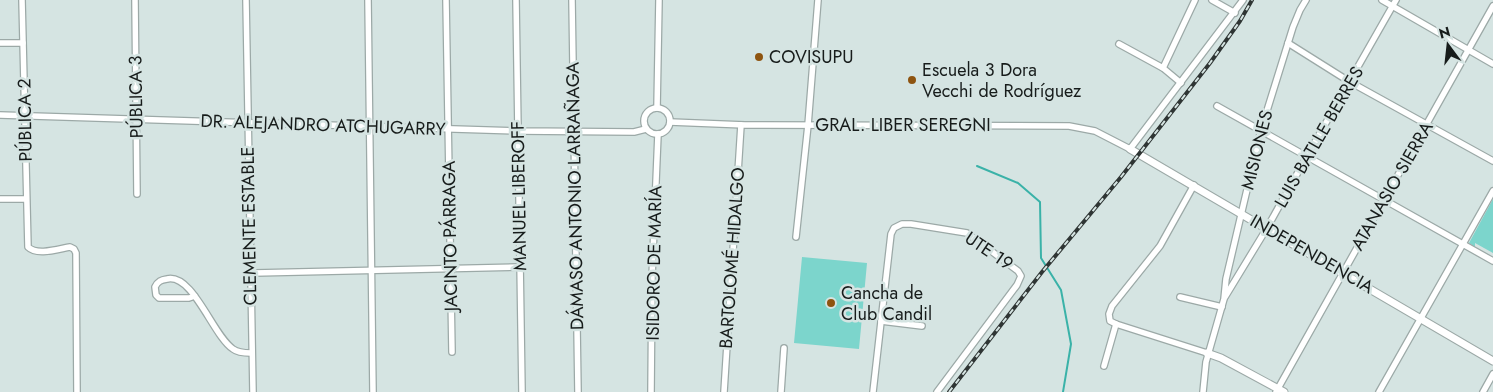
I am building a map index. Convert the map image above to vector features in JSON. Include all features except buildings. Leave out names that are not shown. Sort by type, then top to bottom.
[{"type":"street","name":"PÚBLICA 2","points":[[22,0],[27,240],[31,251],[38,252],[70,247],[74,248],[76,253],[77,392]]},
{"type":"street","name":"PÚBLICA 3","points":[[135,0],[137,194]]},
{"type":"street","name":"CLEMENTE ESTABLE","points":[[246,0],[253,392]]},
{"type":"street","points":[[368,0],[373,392]]},
{"type":"street","name":"JACINTO PÁRRAGA","points":[[446,0],[452,352]]},
{"type":"street","name":"MANUEL LIBEROFF","points":[[516,0],[522,392]]},
{"type":"street","name":"DÁMASO ANTONIO LARRAÑAGA","points":[[572,0],[578,392]]},
{"type":"street","points":[[657,108],[659,0]]},
{"type":"street","points":[[796,237],[808,125],[818,0]]},
{"type":"street","points":[[1163,68],[1195,0]]},
{"type":"street","points":[[1212,0],[1235,12]]},
{"type":"street","points":[[1130,149],[1243,0]]},
{"type":"street","name":"MISIONES","points":[[1203,392],[1208,354],[1224,299],[1226,279],[1260,130],[1288,43],[1300,10],[1306,0]]},
{"type":"street","points":[[1382,0],[1395,3],[1493,64]]},
{"type":"street","name":"LUIS BATLLE BERRES","points":[[1224,299],[1267,228],[1306,156],[1395,3]]},
{"type":"street","name":"ATANASIO SIERRA","points":[[1280,391],[1343,272],[1493,6]]},
{"type":"street","points":[[0,43],[23,43]]},
{"type":"street","points":[[1288,43],[1350,82],[1493,161]]},
{"type":"street","points":[[1119,44],[1163,68],[1181,83]]},
{"type":"street","points":[[1217,106],[1493,261]]},
{"type":"street","points":[[657,108],[666,111],[670,122],[664,132],[658,134],[651,133],[646,129],[644,122],[645,115],[650,110],[657,108]]},
{"type":"street","name":"DR. ALEJANDRO ATCHUGARRY","points":[[0,115],[518,131],[634,132],[646,129]]},
{"type":"street","name":"GRAL. LIBER SEREGNI","points":[[670,122],[808,125],[1069,126],[1095,131],[1130,149]]},
{"type":"street","name":"BARTOLOMÉ HIDALGO","points":[[724,392],[741,124]]},
{"type":"street","name":"ISIDORO DE MARÍA","points":[[651,392],[652,277],[658,134]]},
{"type":"street","name":"INDEPENDENCIA","points":[[1130,149],[1493,361]]},
{"type":"street","points":[[1194,185],[1160,246],[1112,306],[1108,314],[1110,321],[1221,358],[1280,391]]},
{"type":"street","points":[[1379,392],[1493,191]]},
{"type":"street","points":[[0,199],[26,199]]},
{"type":"street","name":"UTE 19","points":[[881,321],[890,239],[894,228],[902,224],[967,232],[1018,271],[1021,276],[1017,285],[937,392]]},
{"type":"street","points":[[251,273],[519,267]]},
{"type":"street","points":[[195,296],[189,298],[159,298],[156,295],[155,287],[161,280],[175,278],[179,280],[195,296],[224,342],[234,350],[251,353]]},
{"type":"street","points":[[1180,297],[1222,307]]},
{"type":"street","points":[[873,392],[881,321],[922,326]]},
{"type":"street","points":[[1104,366],[1116,324]]},
{"type":"street","points":[[780,392],[784,348]]},
{"type":"street","points":[[1483,392],[1493,374]]},
{"type":"shaded area","points":[[1493,199],[1493,253],[1475,243],[1475,247],[1469,243]]},
{"type":"shaded area","name":"Cancha de Club Candil","points":[[802,257],[867,263],[859,349],[794,343]]},
{"type":"waterway","points":[[977,166],[1018,183],[1040,202],[1041,258],[1061,290],[1071,344],[1063,392]]},
{"type":"railway","points":[[949,392],[1042,272],[1121,177],[1210,63],[1240,21],[1252,0]]},
{"type":"place","name":"COVISUPU","points":[[759,57]]},
{"type":"place","name":"Escuela 3 Dora Vecchi de Rodríguez","points":[[912,80]]},
{"type":"place","name":"Cancha de Club Candil","points":[[831,303]]}]
